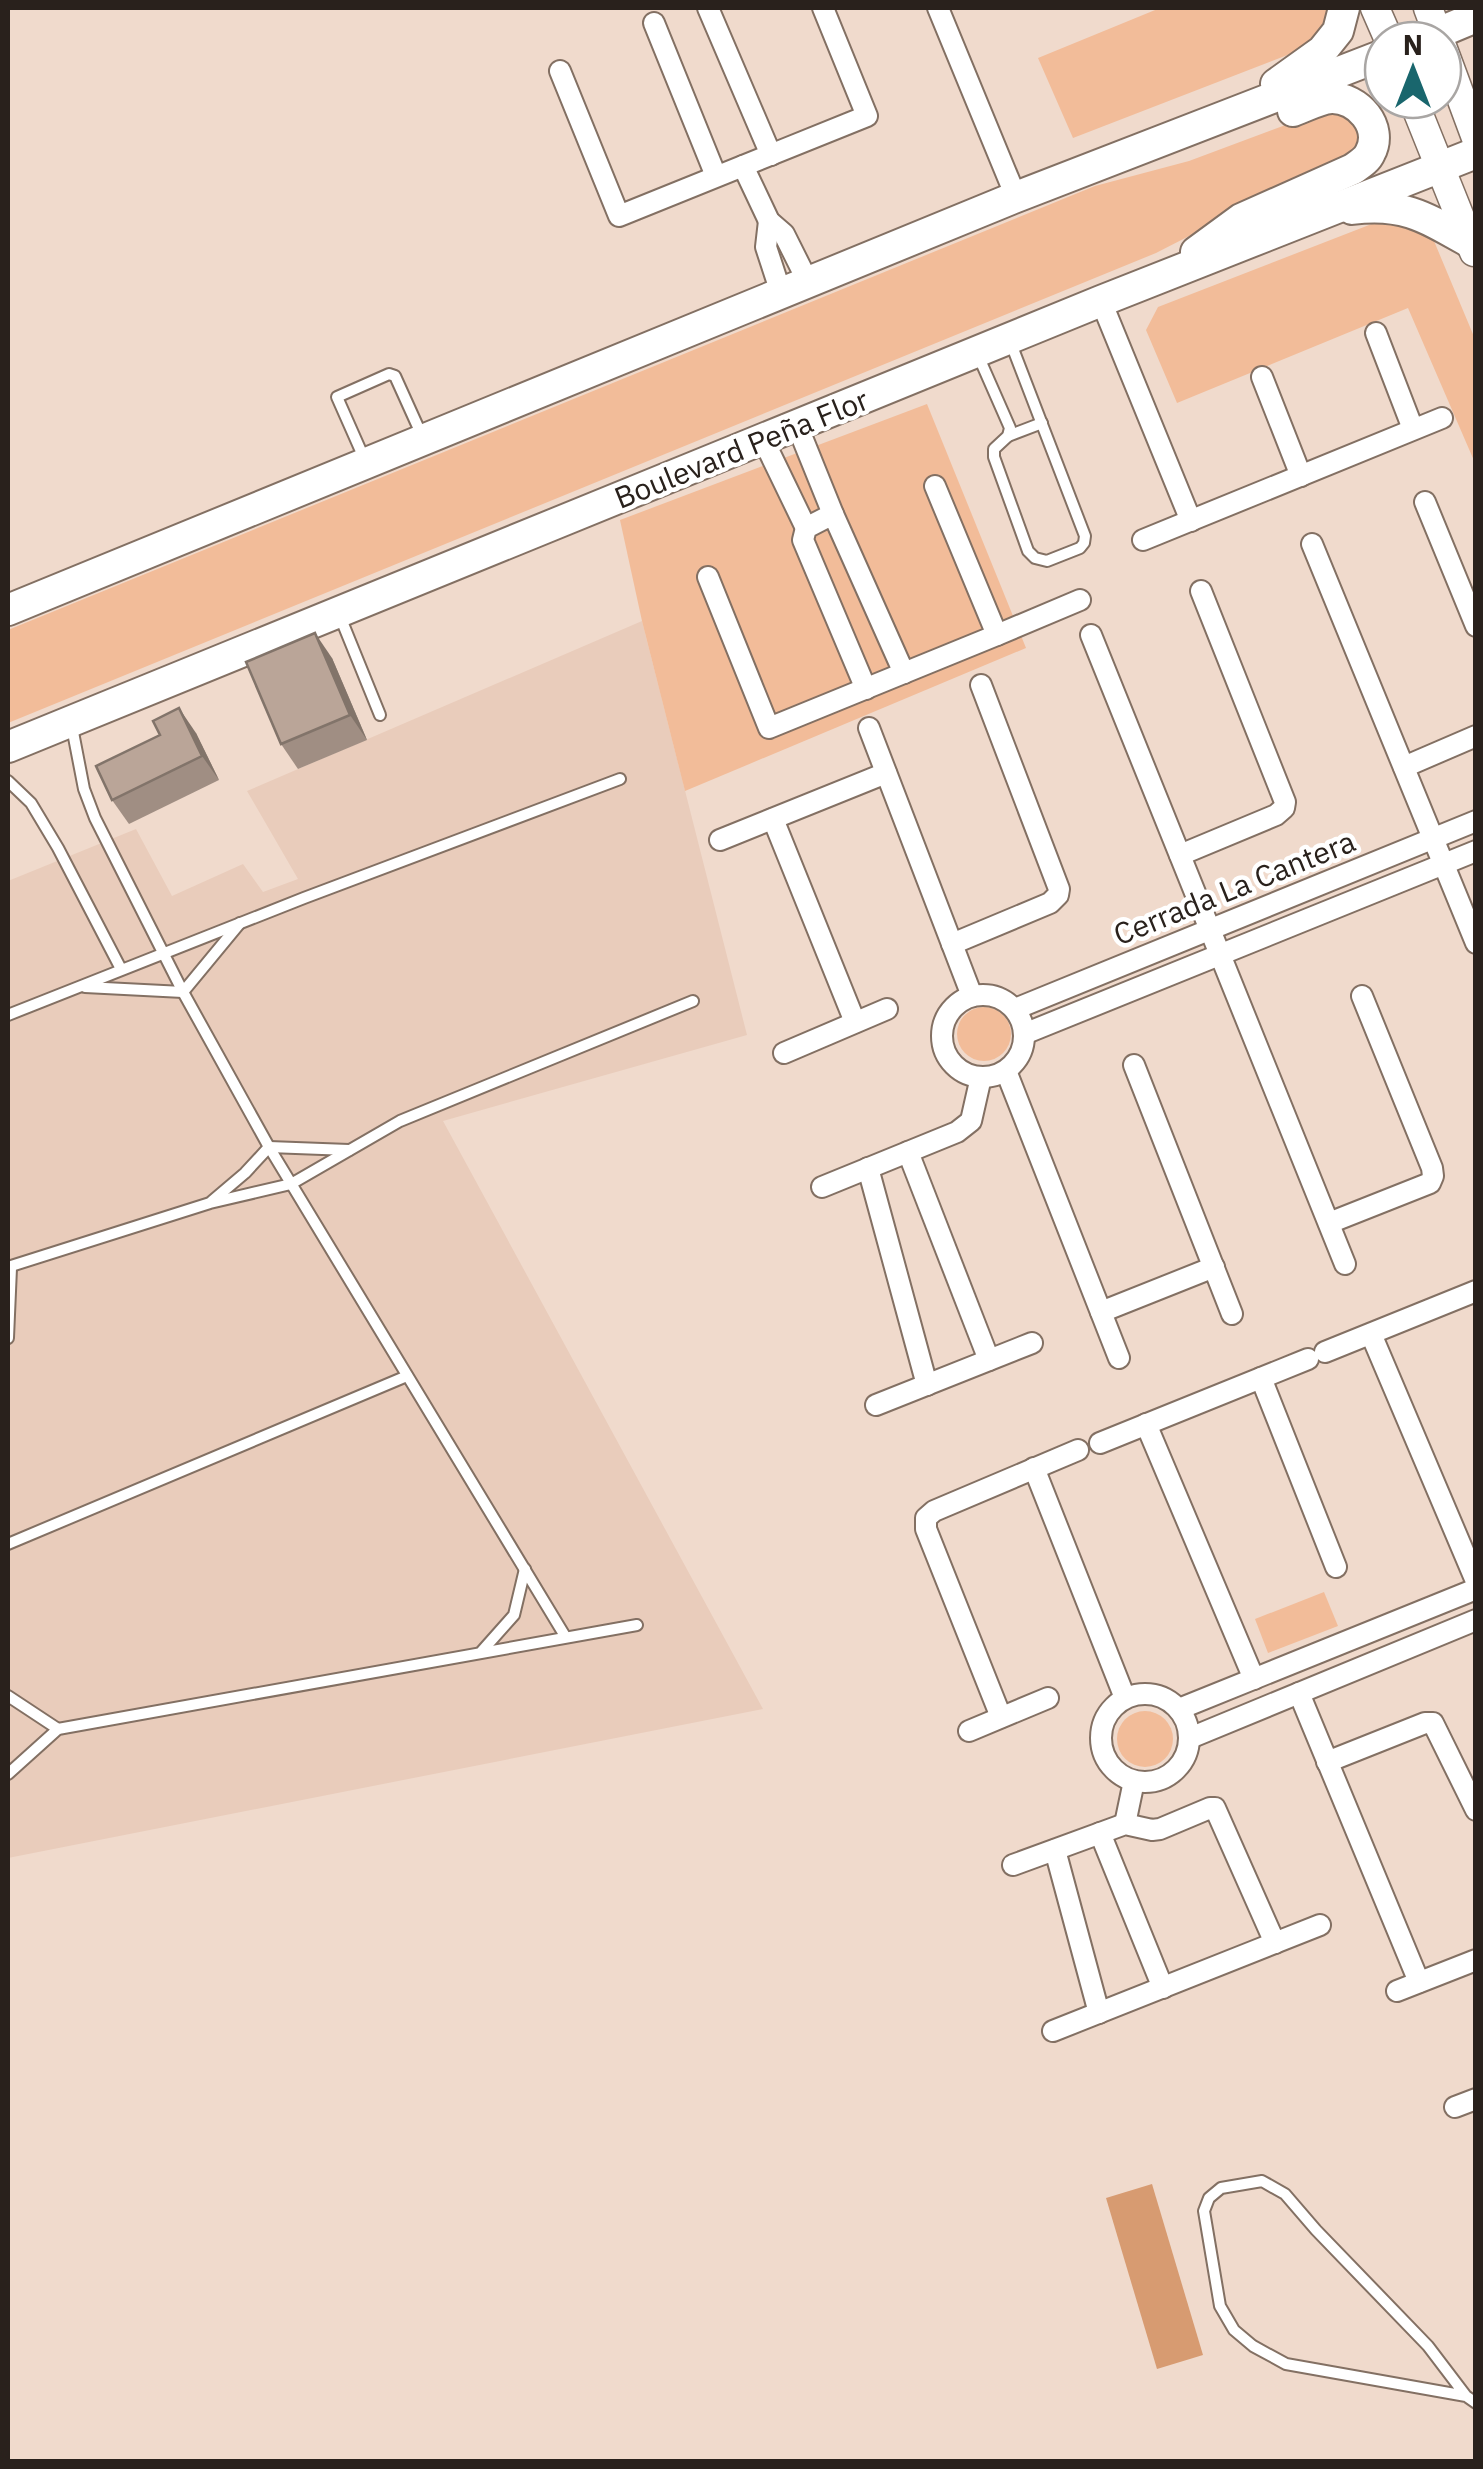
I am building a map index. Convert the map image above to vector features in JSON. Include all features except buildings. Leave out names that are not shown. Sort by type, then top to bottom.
[{"type":"main road","points":[[1238,112],[1322,51],[1338,31],[1344,8]]},
{"type":"main road","points":[[8,610],[1016,197],[1363,63]]},
{"type":"main road","points":[[1106,164],[1204,146],[1329,98],[1354,103],[1372,125],[1373,148],[1368,158],[1353,169],[1241,218],[1161,277]]},
{"type":"main road","name":"Boulevard Peña Flor","points":[[8,747],[1476,152]]},
{"type":"main road","points":[[1310,218],[1368,207],[1400,208],[1434,222],[1473,249]]},
{"type":"street","points":[[708,8],[770,154]]},
{"type":"street","points":[[560,72],[619,216],[867,116],[822,8]]},
{"type":"street","points":[[938,8],[1016,197]]},
{"type":"street","points":[[654,23],[716,176]]},
{"type":"street","points":[[1463,106],[1476,138]]},
{"type":"street","points":[[1421,120],[1473,249]]},
{"type":"street","points":[[743,166],[769,220],[784,234],[795,288]]},
{"type":"street","points":[[1101,302],[1191,521]]},
{"type":"street","points":[[1376,333],[1413,429]]},
{"type":"street","points":[[1262,377],[1301,476]]},
{"type":"street","points":[[1143,540],[1442,418]]},
{"type":"street","points":[[797,425],[904,673]]},
{"type":"street","points":[[764,439],[806,528],[804,540],[866,688]]},
{"type":"street","points":[[935,486],[997,635]]},
{"type":"street","points":[[1424,502],[1476,626]]},
{"type":"street","points":[[806,528],[833,514]]},
{"type":"street","points":[[1312,544],[1474,935]]},
{"type":"street","points":[[708,577],[769,728],[1080,600]]},
{"type":"street","points":[[1180,855],[1276,816],[1285,802],[1201,591]]},
{"type":"street","points":[[1092,636],[1345,1264]]},
{"type":"street","points":[[952,944],[1050,903],[1059,890],[981,685]]},
{"type":"street","points":[[869,728],[972,996]]},
{"type":"street","points":[[1404,767],[1476,736]]},
{"type":"street","points":[[720,840],[886,773]]},
{"type":"street","points":[[773,819],[855,1022]]},
{"type":"street","name":"Cerrada La Cantera","points":[[1015,1009],[1476,821]]},
{"type":"street","name":"Cerrada La Cantera","points":[[1024,1034],[1476,850]]},
{"type":"street","points":[[972,996],[995,996],[1015,1009],[1024,1034],[1020,1055],[1006,1070],[981,1077],[963,1072],[948,1059],[942,1041],[944,1022],[955,1006],[972,996]]},
{"type":"street","points":[[1329,1224],[1430,1183],[1432,1176],[1362,996]]},
{"type":"street","points":[[784,1052],[887,1009]]},
{"type":"street","points":[[1134,1065],[1232,1314]]},
{"type":"street","points":[[1006,1070],[1119,1358]]},
{"type":"street","points":[[822,1187],[957,1132],[971,1122],[981,1077]]},
{"type":"street","points":[[908,1152],[990,1360]]},
{"type":"street","points":[[868,1168],[927,1385]]},
{"type":"street","points":[[1100,1312],[1214,1267]]},
{"type":"street","points":[[1100,1443],[1476,1291]]},
{"type":"street","points":[[1371,1334],[1476,1580]]},
{"type":"street","points":[[876,1405],[1032,1342]]},
{"type":"street","points":[[1260,1378],[1336,1567]]},
{"type":"street","points":[[1146,1424],[1254,1679]]},
{"type":"street","points":[[1001,1717],[925,1524],[934,1510],[1078,1450]]},
{"type":"street","points":[[1034,1468],[1126,1698]]},
{"type":"street","points":[[1179,1710],[1476,1589]]},
{"type":"street","points":[[1190,1738],[1476,1620]]},
{"type":"street","points":[[1299,1693],[1419,1982]]},
{"type":"street","points":[[1154,1694],[1179,1710],[1190,1738],[1180,1765],[1170,1775],[1156,1782],[1134,1781],[1115,1772],[1100,1746],[1104,1718],[1113,1706],[1126,1698],[1154,1694]]},
{"type":"street","points":[[969,1731],[1048,1698]]},
{"type":"street","points":[[1327,1762],[1434,1723],[1476,1810]]},
{"type":"street","points":[[1125,1824],[1134,1781]]},
{"type":"street","points":[[1013,1865],[1125,1824],[1152,1830],[1216,1808],[1275,1943]]},
{"type":"street","points":[[1100,1834],[1163,1988]]},
{"type":"street","points":[[1055,1850],[1099,2013]]},
{"type":"street","points":[[1053,2032],[1320,1926]]},
{"type":"street","points":[[1397,1991],[1476,1960]]},
{"type":"lane","points":[[1009,339],[1042,424],[1085,536],[1080,548],[1046,561],[1028,551],[994,457],[994,449],[1008,436],[1042,424]]},
{"type":"lane","points":[[976,352],[1010,428],[1008,436]]},
{"type":"lane","points":[[366,463],[338,395],[390,374],[395,376],[423,440]]},
{"type":"lane","points":[[338,612],[380,715]]},
{"type":"lane","points":[[72,721],[84,789],[95,818],[184,992],[269,1148],[566,1636]]},
{"type":"lane","points":[[8,1016],[241,922],[620,779]]},
{"type":"lane","points":[[8,781],[40,818],[122,969]]},
{"type":"lane","points":[[184,992],[241,922]]},
{"type":"lane","points":[[78,986],[184,992]]},
{"type":"lane","points":[[8,1338],[9,1267],[210,1203],[291,1184],[400,1121],[694,1001]]},
{"type":"lane","points":[[210,1203],[269,1148],[350,1150]]},
{"type":"lane","points":[[8,1544],[407,1376]]},
{"type":"lane","points":[[482,1652],[514,1615],[524,1568]]},
{"type":"lane","points":[[8,1774],[58,1729],[637,1625]]},
{"type":"lane","points":[[8,1696],[58,1729]]},
{"type":"lane","points":[[1262,2181],[1285,2194],[1428,2346],[1471,2400],[1286,2364],[1253,2346],[1234,2330],[1220,2306],[1204,2211],[1209,2198],[1221,2188],[1262,2181]]},
{"type":"shaded area","points":[[1160,8],[1327,8],[1322,27],[1298,51],[1073,138],[1038,58]]},
{"type":"shaded area","points":[[1326,110],[1356,114],[1363,147],[1156,253],[8,723],[8,630],[1095,186],[1189,161]]},
{"type":"shaded area","points":[[1382,220],[1422,231],[1434,241],[1475,339],[1475,463],[1408,308],[1177,403],[1146,330],[1158,307]]},
{"type":"shaded area","points":[[927,404],[1026,648],[685,791],[620,520]]},
{"type":"shaded area","points":[[642,621],[747,1035],[443,1121],[763,1709],[8,1858],[8,881],[136,829],[172,896],[243,864],[263,892],[298,879],[247,791]]},
{"type":"shaded area","points":[[984,1007],[1003,1015],[1011,1034],[1003,1053],[984,1061],[965,1053],[957,1034],[965,1015]]},
{"type":"shaded area","points":[[1324,1592],[1338,1626],[1268,1653],[1255,1619]]},
{"type":"shaded area","points":[[1145,1711],[1165,1719],[1173,1739],[1165,1759],[1145,1767],[1125,1759],[1117,1739],[1125,1719]]},
{"type":"shaded area","points":[[1152,2184],[1203,2355],[1157,2369],[1106,2198]]}]
